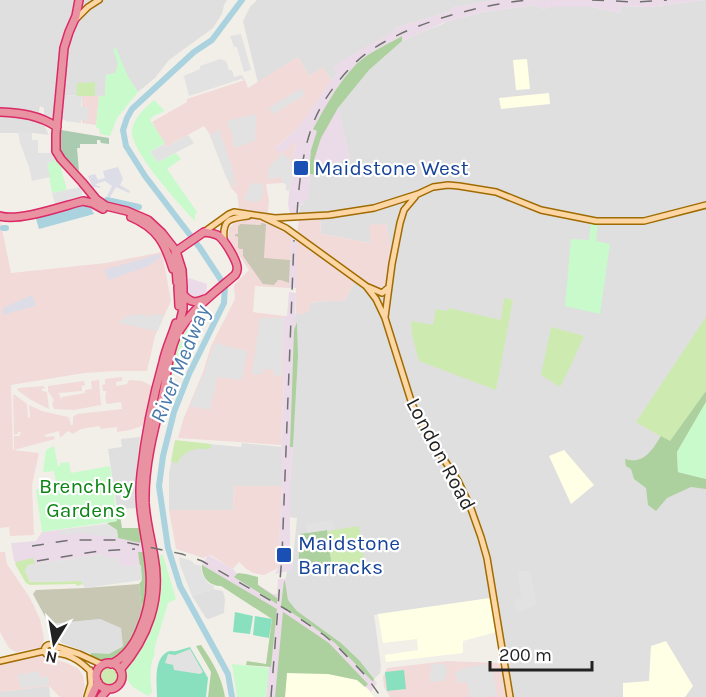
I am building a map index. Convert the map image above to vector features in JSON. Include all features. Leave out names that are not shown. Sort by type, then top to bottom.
[{"type":"highway","points":[[79,1],[75,20],[64,48],[57,127],[58,155],[102,204],[133,213],[151,222],[177,250],[182,270],[183,312],[150,435],[145,494],[157,576],[155,601],[145,632],[120,670]]},
{"type":"highway","points":[[0,112],[34,116],[57,127]]},
{"type":"highway","points":[[83,201],[85,185]]},
{"type":"highway","points":[[0,216],[15,218],[83,201],[128,215],[153,230],[164,245],[177,285],[183,295],[196,302],[211,295]]},
{"type":"highway","points":[[177,250],[204,232],[218,235],[237,265],[234,276],[190,317],[177,336]]},
{"type":"highway","points":[[89,697],[97,679],[98,670],[103,665],[118,661],[136,640],[145,621],[150,600],[152,576],[142,518],[140,488],[162,365],[179,305],[177,250]]},
{"type":"highway","points":[[97,679],[102,687],[108,689],[120,683],[122,676],[120,670],[111,664]]},
{"type":"highway","points":[[101,697],[108,689]]},
{"type":"main road","points":[[75,20],[99,0]]},
{"type":"main road","points":[[79,1],[81,6],[88,8]]},
{"type":"main road","points":[[204,232],[229,214],[239,212],[263,217],[287,218],[329,215],[357,211],[418,194],[433,187],[448,185],[496,192],[551,213],[596,221],[644,221],[706,205]]},
{"type":"main road","points":[[399,200],[404,210],[418,194]]},
{"type":"main road","name":"London Road","points":[[385,318],[398,232],[404,210]]},
{"type":"main road","points":[[224,242],[224,229],[229,219],[252,215]]},
{"type":"main road","name":"London Road","points":[[263,217],[286,228],[366,286],[376,299],[385,318],[412,404],[424,429],[465,494],[481,537],[487,558],[510,697]]},
{"type":"main road","points":[[286,228],[287,218]]},
{"type":"main road","points":[[366,286],[382,293],[389,287]]},
{"type":"main road","points":[[44,651],[45,647],[51,644],[103,665]]},
{"type":"main road","points":[[54,646],[56,650],[54,653]]},
{"type":"main road","points":[[44,651],[49,655],[54,653],[71,657],[82,663],[97,679]]},
{"type":"main road","points":[[0,661],[44,651]]},
{"type":"main road","points":[[89,697],[90,670]]},
{"type":"shaded area","points":[[0,0],[227,0],[213,28],[169,60],[155,78],[138,92],[122,64],[115,73],[106,75],[105,96],[58,95],[55,118],[44,115],[44,108],[40,106],[38,115],[0,109]]},
{"type":"shaded area","points":[[257,0],[496,0],[452,8],[451,11],[395,28],[396,31],[334,67],[338,74],[331,80],[323,68],[309,76],[298,57],[258,83],[243,21],[250,7]]},
{"type":"shaded area","points":[[496,0],[706,0],[649,7],[621,6],[620,13],[592,7],[542,9],[536,5],[483,12],[445,22],[402,41],[369,70],[338,108],[350,160],[316,163],[316,175],[310,175],[308,200],[300,204],[298,214],[290,214],[288,204],[296,143],[293,142],[282,154],[275,148],[296,130],[331,80],[338,74],[333,67],[395,31],[395,28],[451,11],[451,8]]},
{"type":"shaded area","points":[[706,0],[706,697],[512,697],[495,598],[374,615],[381,666],[380,673],[374,679],[341,643],[297,611],[288,600],[285,581],[287,571],[292,570],[297,518],[289,517],[298,356],[297,322],[294,322],[296,312],[302,315],[310,303],[344,301],[355,282],[379,290],[385,287],[390,247],[386,224],[371,243],[321,234],[320,217],[315,213],[299,214],[300,205],[308,199],[310,174],[316,175],[320,164],[350,160],[338,108],[369,70],[402,41],[445,22],[483,12],[536,5],[542,9],[592,7],[620,13],[621,6],[649,7]]},
{"type":"shaded area","points":[[241,34],[251,70],[244,72],[237,47],[234,47],[230,36]]},
{"type":"shaded area","points":[[298,57],[309,76],[323,67],[331,80],[305,120],[276,147],[282,154],[293,141],[296,143],[294,164],[281,177],[283,183],[266,184],[269,201],[268,213],[239,209],[237,194],[231,188],[204,126],[166,147],[152,122],[187,102],[187,99],[245,80],[248,88]]},
{"type":"shaded area","points":[[220,59],[226,61],[234,77],[242,75],[245,80],[241,79],[189,96],[184,76],[200,69],[200,66]]},
{"type":"shaded area","points":[[527,59],[530,89],[516,90],[513,60]]},
{"type":"shaded area","points":[[301,88],[305,95],[273,114],[269,108]]},
{"type":"shaded area","points":[[549,93],[550,104],[501,109],[499,98]]},
{"type":"shaded area","points":[[64,95],[82,96],[81,107],[88,107],[88,121],[81,120],[81,123],[62,119]]},
{"type":"shaded area","points":[[82,96],[99,96],[96,125],[82,123]]},
{"type":"shaded area","points":[[254,114],[256,117],[255,141],[234,148],[227,121]]},
{"type":"shaded area","points":[[0,115],[31,117],[43,123],[49,135],[0,133]]},
{"type":"shaded area","points":[[219,129],[235,177],[232,178],[236,185],[233,187],[226,177],[210,135]]},
{"type":"shaded area","points":[[18,130],[32,132],[32,140],[38,140],[38,153],[52,153],[55,161],[47,163],[50,177],[32,181]]},
{"type":"shaded area","points":[[61,130],[109,138],[109,144],[97,140],[97,144],[80,144],[80,148],[77,148],[79,171],[59,152]]},
{"type":"shaded area","points":[[188,135],[194,143],[158,162],[150,152],[164,144],[166,147]]},
{"type":"shaded area","points":[[282,154],[289,156],[291,164],[294,164],[289,191],[286,190],[286,184],[283,183],[281,177],[269,179],[267,173],[270,166]]},
{"type":"shaded area","points":[[118,167],[123,179],[120,185],[130,191],[129,193],[116,187],[108,197],[112,186],[105,181],[96,184],[100,188],[94,187],[94,191],[88,176],[95,174],[98,180],[105,178],[103,171]]},
{"type":"shaded area","points":[[251,183],[262,184],[264,192],[260,201],[244,200]]},
{"type":"shaded area","points":[[81,187],[81,197],[55,204],[52,193]]},
{"type":"shaded area","points":[[247,217],[271,222],[292,237],[289,288],[255,286],[253,312],[284,316],[281,445],[178,438],[211,346],[235,299],[234,285],[249,270],[228,239],[229,228],[238,220]]},
{"type":"shaded area","points":[[320,217],[321,234],[371,243],[369,225],[386,224],[390,247],[386,287],[379,290],[355,282],[344,301],[310,303],[310,310],[302,315],[296,312],[296,242],[299,220]]},
{"type":"shaded area","points":[[0,219],[11,273],[106,263],[162,252],[171,301],[155,336],[147,371],[84,373],[11,385],[13,450],[39,453],[32,485],[34,535],[10,536],[9,527],[0,528]]},
{"type":"shaded area","points":[[261,223],[266,224],[264,258],[290,260],[289,283],[278,280],[274,285],[263,284],[243,256],[243,249],[238,247],[238,237],[235,234],[238,234],[240,224],[261,225]]},
{"type":"shaded area","points":[[292,237],[296,242],[296,288],[289,288]]},
{"type":"shaded area","points":[[159,254],[160,258],[148,266],[109,280],[104,270]]},
{"type":"shaded area","points":[[189,278],[207,284],[206,293],[201,298],[189,295],[185,291]]},
{"type":"shaded area","points":[[289,292],[296,293],[295,322],[297,322],[298,356],[290,482],[290,557],[293,557],[292,570],[275,574],[278,568],[282,486],[284,316],[287,316]]},
{"type":"shaded area","points":[[32,295],[36,306],[3,315],[3,308]]},
{"type":"shaded area","points":[[140,314],[152,317],[152,314],[164,315],[158,330],[120,323],[124,317]]},
{"type":"shaded area","points":[[260,318],[284,318],[282,376],[274,375],[274,370],[263,369],[262,375],[252,374]]},
{"type":"shaded area","points":[[215,343],[247,351],[242,379],[217,377],[210,410],[190,406],[207,370],[205,369]]},
{"type":"shaded area","points":[[122,377],[122,381],[116,382],[116,386],[127,384],[129,380],[142,381],[152,386],[142,426],[117,432],[117,427],[101,429],[99,426],[81,429],[73,434],[68,431],[60,438],[59,431],[45,435],[45,437],[54,436],[55,439],[14,450],[14,436],[20,436],[22,432],[14,435],[14,394],[27,404],[28,418],[30,417],[29,405],[42,411],[68,417],[73,425],[73,417],[77,414],[122,409],[121,402],[106,403],[106,391],[103,391],[102,385],[105,384],[105,379]]},
{"type":"shaded area","points":[[99,380],[101,405],[74,410],[54,409],[52,403],[54,400],[48,391],[48,386],[84,381],[82,391],[59,393],[61,400],[62,397],[85,393],[85,390],[92,389],[91,381]]},
{"type":"shaded area","points":[[44,386],[42,391],[47,392],[49,409],[17,390],[18,388]]},
{"type":"shaded area","points":[[140,437],[137,465],[138,508],[117,509],[108,449],[122,447],[121,439]]},
{"type":"shaded area","points":[[176,441],[241,447],[242,443],[282,447],[282,486],[234,486],[233,510],[169,510],[169,473]]},
{"type":"shaded area","points":[[564,450],[594,485],[571,504],[549,456]]},
{"type":"shaded area","points":[[234,486],[282,486],[278,568],[264,575],[253,573],[239,562],[233,569],[210,555],[203,558],[176,549],[169,510],[233,510]]},
{"type":"shaded area","points":[[332,520],[334,529],[307,533],[306,524]]},
{"type":"shaded area","points":[[107,524],[141,542],[144,552],[138,553],[141,565],[122,567],[104,557],[103,554],[28,565],[25,571],[14,561],[11,543],[36,541],[42,532]]},
{"type":"shaded area","points":[[107,524],[117,530],[118,538],[79,533],[61,535],[60,530]]},
{"type":"shaded area","points":[[0,552],[5,552],[7,564],[30,598],[40,619],[44,638],[43,647],[16,652],[9,648],[0,632]]},
{"type":"shaded area","points":[[103,554],[105,557],[117,558],[122,567],[141,565],[142,580],[85,588],[81,581],[30,582],[25,571],[28,565]]},
{"type":"shaded area","points":[[208,555],[273,594],[277,594],[278,579],[286,579],[288,600],[297,611],[341,643],[359,660],[377,683],[371,692],[346,667],[287,673],[285,697],[266,697],[273,617],[201,566]]},
{"type":"shaded area","points":[[179,557],[201,566],[202,574],[208,583],[214,586],[213,589],[192,596]]},
{"type":"shaded area","points":[[518,571],[530,571],[537,605],[517,613],[514,600],[521,598]]},
{"type":"shaded area","points":[[139,584],[142,611],[130,638],[123,647],[121,628],[100,619],[49,624],[33,594],[36,590]]},
{"type":"shaded area","points":[[213,589],[223,591],[224,613],[209,619],[206,618],[192,596]]},
{"type":"shaded area","points":[[490,598],[496,632],[463,641],[463,653],[386,662],[385,655],[418,650],[417,639],[383,643],[378,614]]},
{"type":"shaded area","points":[[100,619],[121,628],[123,647],[114,655],[94,655],[62,643],[53,635],[49,624]]},
{"type":"shaded area","points":[[666,641],[693,686],[685,697],[623,697],[623,683],[649,681],[651,646]]},
{"type":"shaded area","points":[[190,649],[203,672],[200,674],[174,670],[173,665],[165,663],[168,654],[175,655]]},
{"type":"shaded area","points":[[41,656],[78,668],[83,676],[85,687],[82,697],[60,697],[49,686],[0,692],[0,663]]},
{"type":"shaded area","points":[[447,661],[500,663],[506,697],[390,697],[384,687],[383,677],[387,668]]},
{"type":"shaded area","points":[[431,664],[444,664],[447,668],[444,681],[430,682]]},
{"type":"shaded area","points":[[486,664],[487,668],[492,667],[497,695],[470,697],[467,682],[458,683],[455,672]]},
{"type":"shaded area","points":[[39,671],[40,678],[48,676],[49,685],[21,688],[17,675]]},
{"type":"shaded area","points":[[287,673],[328,674],[357,680],[374,697],[285,697]]},
{"type":"shaded area","points":[[49,686],[50,697],[0,697],[0,692]]},
{"type":"green space","points":[[402,36],[402,41],[369,70],[338,108],[321,138],[314,160],[316,175],[310,174],[311,150],[317,131],[313,129],[335,91],[362,59]]},
{"type":"green space","points":[[116,48],[128,77],[138,92],[117,118],[110,136],[100,134],[99,128],[96,128],[99,96],[105,96],[106,75],[115,73],[118,64],[113,49]]},
{"type":"green space","points":[[95,82],[95,96],[76,96],[77,83]]},
{"type":"green space","points":[[154,100],[164,110],[150,120],[165,143],[150,152],[158,162],[176,153],[181,159],[167,169],[197,212],[195,221],[147,164],[133,139],[132,130],[135,121]]},
{"type":"green space","points":[[60,157],[66,167],[61,169],[67,190],[52,193],[47,163]]},
{"type":"green space","points":[[591,223],[598,223],[596,241],[610,244],[600,314],[565,306],[571,239],[589,240]]},
{"type":"green space","points":[[504,298],[513,300],[496,390],[419,361],[411,321],[433,325],[436,309],[448,311],[449,308],[501,320]]},
{"type":"green space","points":[[706,317],[706,391],[670,442],[636,422]]},
{"type":"green space","points":[[297,322],[298,356],[293,447],[290,447],[294,330]]},
{"type":"green space","points":[[551,327],[584,336],[560,387],[541,375]]},
{"type":"green space","points":[[188,328],[192,339],[172,375],[177,350]]},
{"type":"green space","points":[[706,391],[706,402],[677,452],[678,472],[706,479],[706,489],[691,487],[667,498],[656,511],[648,505],[646,488],[634,479],[631,469],[626,466],[625,459],[637,460],[647,455],[661,436],[670,441]]},
{"type":"green space","points":[[706,402],[706,479],[678,472],[677,452]]},
{"type":"green space","points":[[175,440],[211,444],[211,448],[191,451],[182,456],[177,464],[171,461]]},
{"type":"green space","name":"Brenchley Gardens","points":[[54,446],[58,466],[60,463],[69,462],[71,473],[110,466],[117,521],[42,532],[36,489],[55,487],[54,471],[43,472],[46,450]]},
{"type":"green space","points":[[117,509],[119,509],[122,528],[139,528],[138,518],[140,517],[142,536],[140,543],[118,538],[117,530],[107,523],[117,521]]},
{"type":"green space","points":[[359,526],[365,565],[332,568],[328,531]]},
{"type":"green space","points":[[327,530],[332,568],[298,572],[300,534]]},
{"type":"green space","points":[[138,552],[144,552],[146,579],[144,615],[140,625],[128,647],[120,656],[104,661],[90,658],[91,653],[109,654],[122,647],[130,638],[142,611],[139,584],[142,580]]},
{"type":"green space","points":[[157,555],[163,555],[176,599],[168,603],[154,650],[150,672],[152,692],[148,696],[133,687],[125,677],[128,666],[148,633],[159,602]]},
{"type":"green space","points":[[33,558],[35,564],[28,565],[25,571],[30,582],[81,581],[83,584],[77,586],[76,584],[30,585],[26,583],[15,564]]},
{"type":"green space","points":[[202,565],[277,609],[271,667],[246,665],[247,661],[266,664],[272,619],[221,586],[209,583],[204,577]]},
{"type":"green space","points":[[238,573],[258,577],[258,585],[277,598],[277,604],[234,577]]},
{"type":"green space","points":[[284,581],[288,600],[297,611],[341,643],[359,660],[374,679],[373,682],[335,643],[281,606]]},
{"type":"green space","points":[[235,612],[253,616],[250,634],[233,632]]},
{"type":"green space","points":[[283,612],[329,643],[368,684],[365,687],[357,680],[328,674],[287,673],[285,697],[275,697]]},
{"type":"green space","points":[[255,616],[272,619],[269,638],[253,635]]},
{"type":"green space","points":[[201,645],[222,683],[225,697],[208,697],[211,672],[196,646]]},
{"type":"green space","points":[[190,647],[208,678],[206,697],[157,697],[158,666],[163,656],[169,651]]},
{"type":"green space","points":[[232,664],[269,668],[266,697],[237,697]]},
{"type":"green space","points":[[109,666],[116,669],[119,676],[116,683],[109,686],[102,683],[99,676],[102,669]]},
{"type":"green space","points":[[404,670],[406,689],[387,691],[385,672]]},
{"type":"water","points":[[85,204],[90,206],[94,214],[39,229],[35,216]]},
{"type":"waterway","name":"River Medway","points":[[232,697],[228,674],[180,586],[168,548],[159,486],[163,456],[174,412],[189,374],[224,303],[225,286],[200,248],[145,176],[126,146],[123,130],[132,109],[194,52],[212,40],[242,0]]},
{"type":"waterway","points":[[107,200],[139,207]]},
{"type":"railway","points":[[297,214],[302,168],[313,124],[330,92],[354,64],[390,39],[436,20],[484,7],[528,0]]},
{"type":"railway","points":[[592,0],[636,2],[667,0]]},
{"type":"railway","points":[[271,697],[282,555],[294,240]]},
{"type":"railway","points":[[32,546],[71,540],[115,540],[182,554],[202,561],[287,610],[324,635],[366,676],[381,697]]},
{"type":"railway","points":[[37,561],[99,551],[135,549]]},
{"type":"place","name":"Maidstone West","points":[[301,168]]},
{"type":"place","name":"Maidstone Barracks","points":[[284,555]]}]
